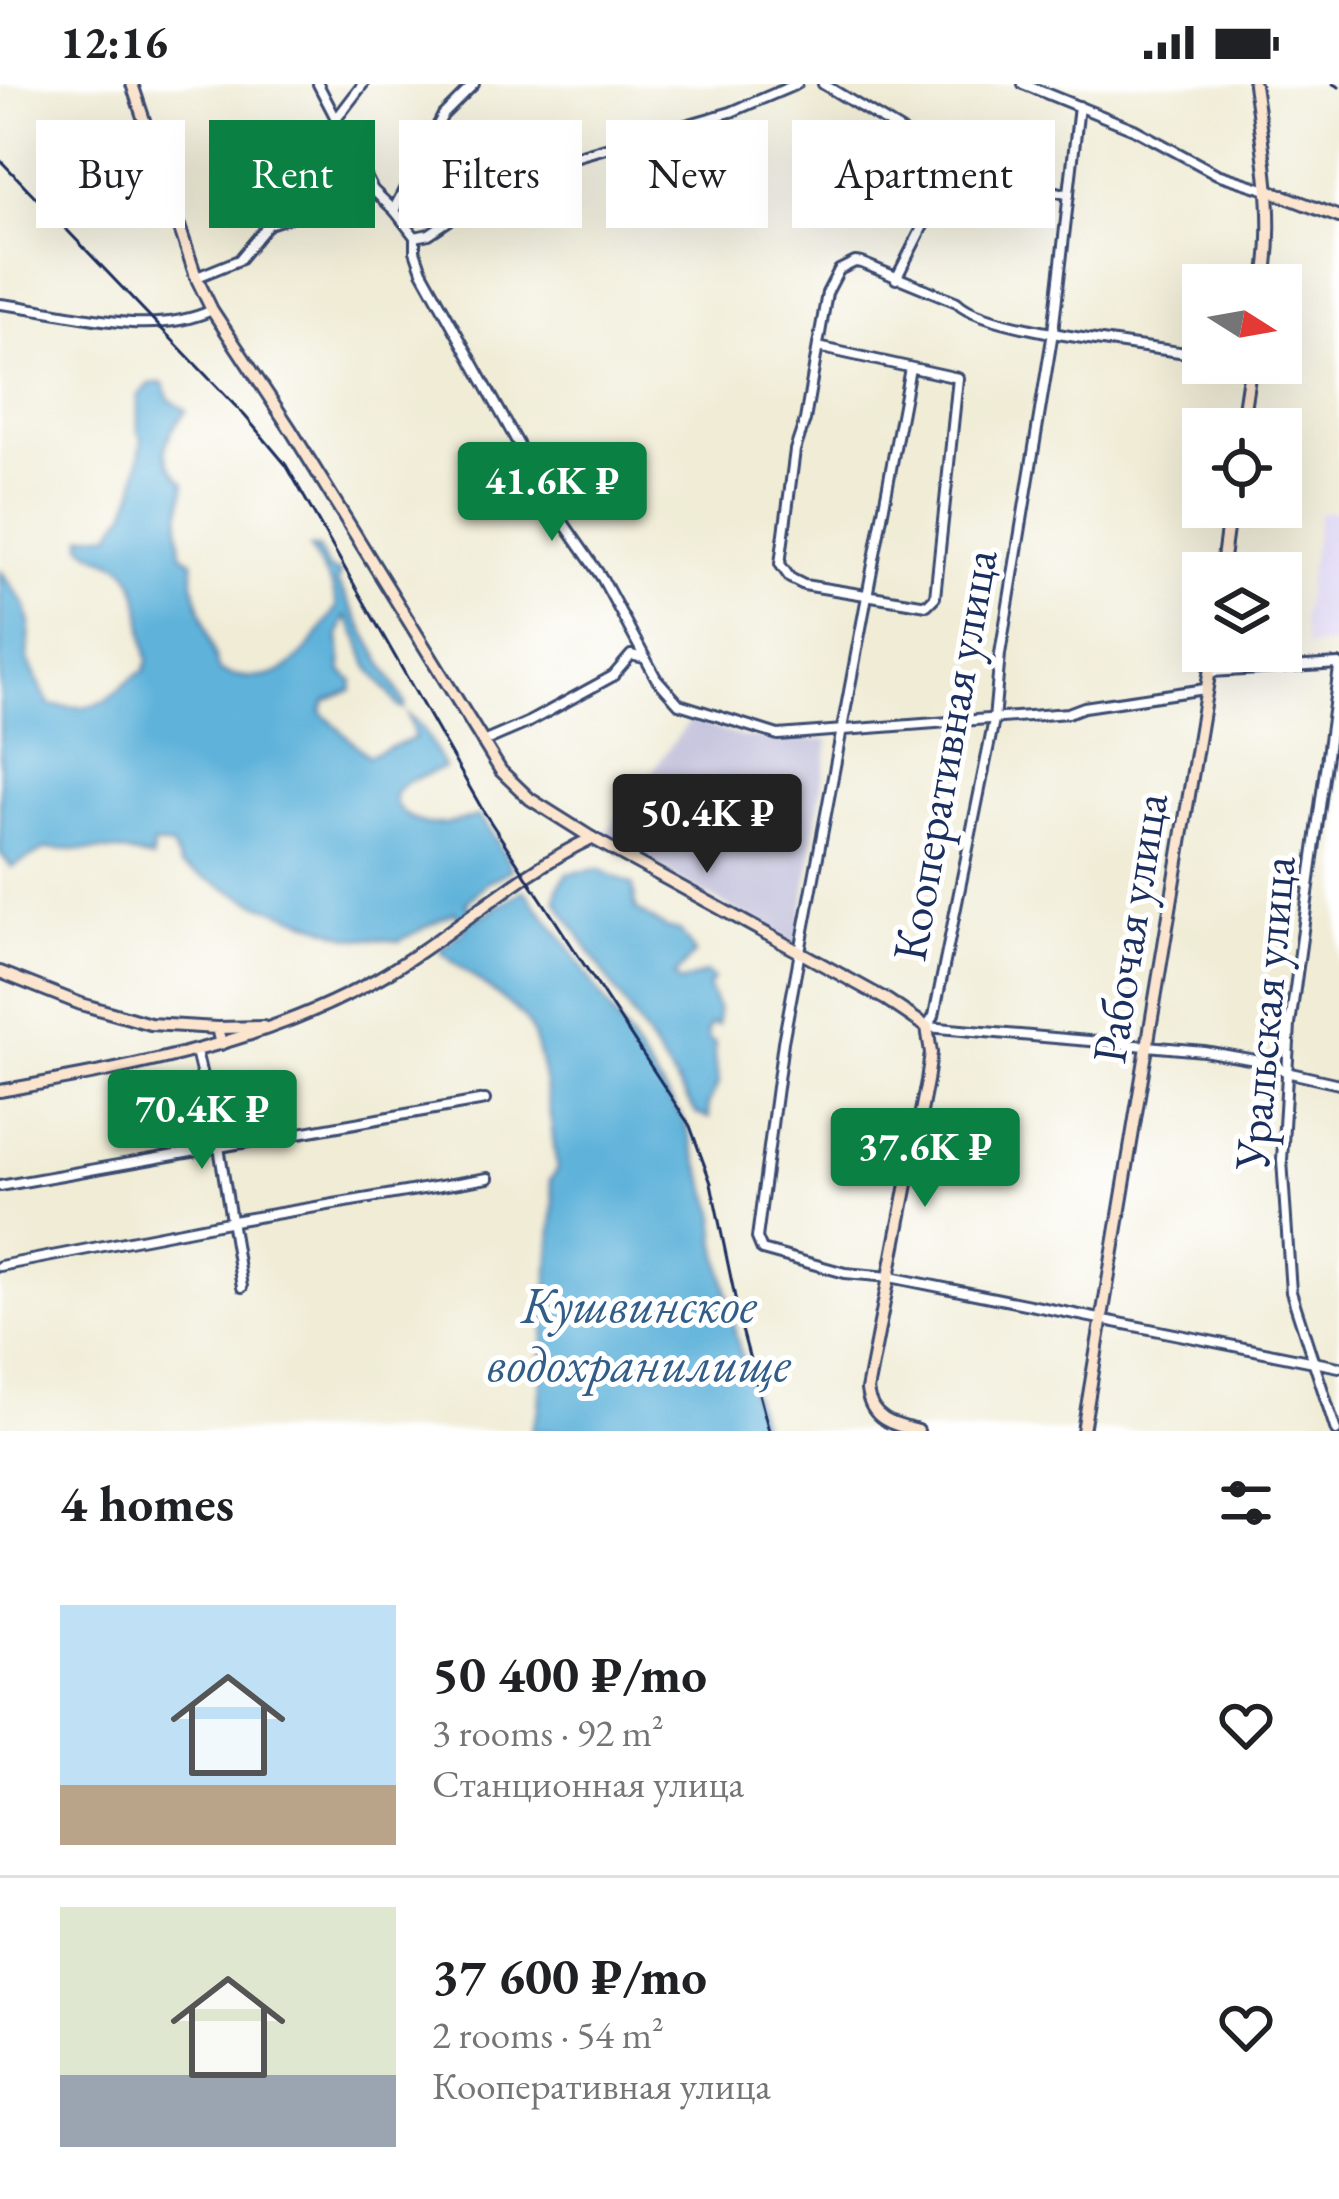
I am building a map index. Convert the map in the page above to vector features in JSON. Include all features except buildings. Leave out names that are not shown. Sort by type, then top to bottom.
[{"type":"street","points":[[132,84],[196,277],[212,310],[500,772],[520,791],[592,838],[887,1000],[927,1027],[1204,1051],[1272,1063],[1286,1072],[1339,1084]]},
{"type":"street","points":[[318,84],[338,118],[363,84]]},
{"type":"street","points":[[392,206],[443,115],[474,84]]},
{"type":"street","points":[[416,237],[429,234],[512,178],[536,168],[730,112],[778,87],[797,84]]},
{"type":"street","points":[[823,84],[883,120]]},
{"type":"street","points":[[1023,84],[1134,129],[1217,174],[1339,217]]},
{"type":"street","points":[[1253,84],[1268,190],[1267,264]]},
{"type":"street","name":"Кооперативная улица","points":[[918,1431],[887,1423],[874,1410],[867,1390],[932,1053],[927,1027],[934,1016],[994,720],[1000,654],[1053,332],[1079,106]]},
{"type":"street","points":[[1055,191],[1069,195]]},
{"type":"street","points":[[375,192],[416,237],[422,271],[528,465],[596,568],[644,658],[679,704],[778,735],[1068,713],[1205,689]]},
{"type":"street","points":[[196,277],[239,260],[266,228]]},
{"type":"street","points":[[896,279],[922,228]]},
{"type":"street","points":[[818,347],[958,378],[931,603],[804,585],[790,578],[780,564],[795,451],[805,421],[823,307],[839,270],[855,262],[957,302],[968,313],[1182,353]]},
{"type":"street","points":[[0,304],[142,323],[177,322],[212,310]]},
{"type":"street","points":[[910,368],[783,1042],[757,1238],[762,1250],[845,1273],[890,1277],[1339,1367]]},
{"type":"street","points":[[482,743],[613,676],[625,658],[628,632]]},
{"type":"street","points":[[625,658],[644,658]]},
{"type":"street","points":[[1302,668],[1339,666]]},
{"type":"street","name":"Уральская улица","points":[[1336,1431],[1291,1292],[1282,1160],[1286,1072],[1339,666]]},
{"type":"street","name":"Рабочая улица","points":[[1083,1431],[1211,672]]},
{"type":"street","points":[[0,1091],[196,1051],[272,1027],[370,982],[489,899],[592,838]]},
{"type":"street","points":[[0,972],[81,1004],[150,1024],[272,1027]]},
{"type":"street","points":[[218,1028],[221,1045]]},
{"type":"street","points":[[196,1051],[220,1147],[242,1287]]},
{"type":"street","points":[[0,1186],[485,1100]]},
{"type":"street","points":[[0,1266],[488,1178]]},
{"type":"shaded area","points":[[1339,511],[1339,643],[1307,647],[1302,619],[1319,513]]},
{"type":"shaded area","points":[[690,720],[741,737],[829,740],[797,945],[603,837]]},
{"type":"water","name":"Кушвинское водохранилище","points":[[160,383],[169,399],[186,411],[168,439],[166,456],[185,483],[181,553],[193,562],[193,583],[219,671],[260,677],[290,666],[303,654],[337,606],[310,548],[318,548],[328,569],[340,573],[337,582],[405,704],[400,708],[368,666],[345,616],[339,635],[342,672],[353,681],[352,690],[326,701],[321,712],[368,756],[415,738],[408,715],[420,726],[444,768],[406,782],[395,793],[396,805],[424,823],[445,824],[478,816],[482,820],[511,870],[488,882],[466,903],[476,920],[524,890],[560,935],[684,1121],[716,1213],[716,1239],[736,1337],[763,1431],[531,1431],[539,1409],[554,1201],[550,1180],[557,1170],[550,1112],[536,1044],[522,1016],[440,951],[466,928],[455,912],[399,941],[350,937],[256,903],[181,866],[172,847],[153,844],[152,859],[120,851],[46,849],[12,867],[0,853],[0,570],[25,604],[30,623],[28,660],[49,705],[96,704],[144,671],[148,660],[131,576],[82,544],[83,536],[111,533],[126,512],[135,488],[142,438],[138,396],[150,384]]},
{"type":"water","points":[[598,869],[633,885],[636,909],[680,931],[695,953],[674,976],[680,983],[706,973],[713,979],[708,987],[718,1008],[718,1025],[711,1024],[707,1031],[709,1040],[715,1042],[719,1082],[708,1104],[709,1118],[697,1114],[556,900],[567,874]]},
{"type":"railway","points":[[1333,84],[1339,87]]},
{"type":"railway","points":[[0,160],[245,416],[286,465],[482,809],[690,1126],[711,1183],[769,1431]]}]
